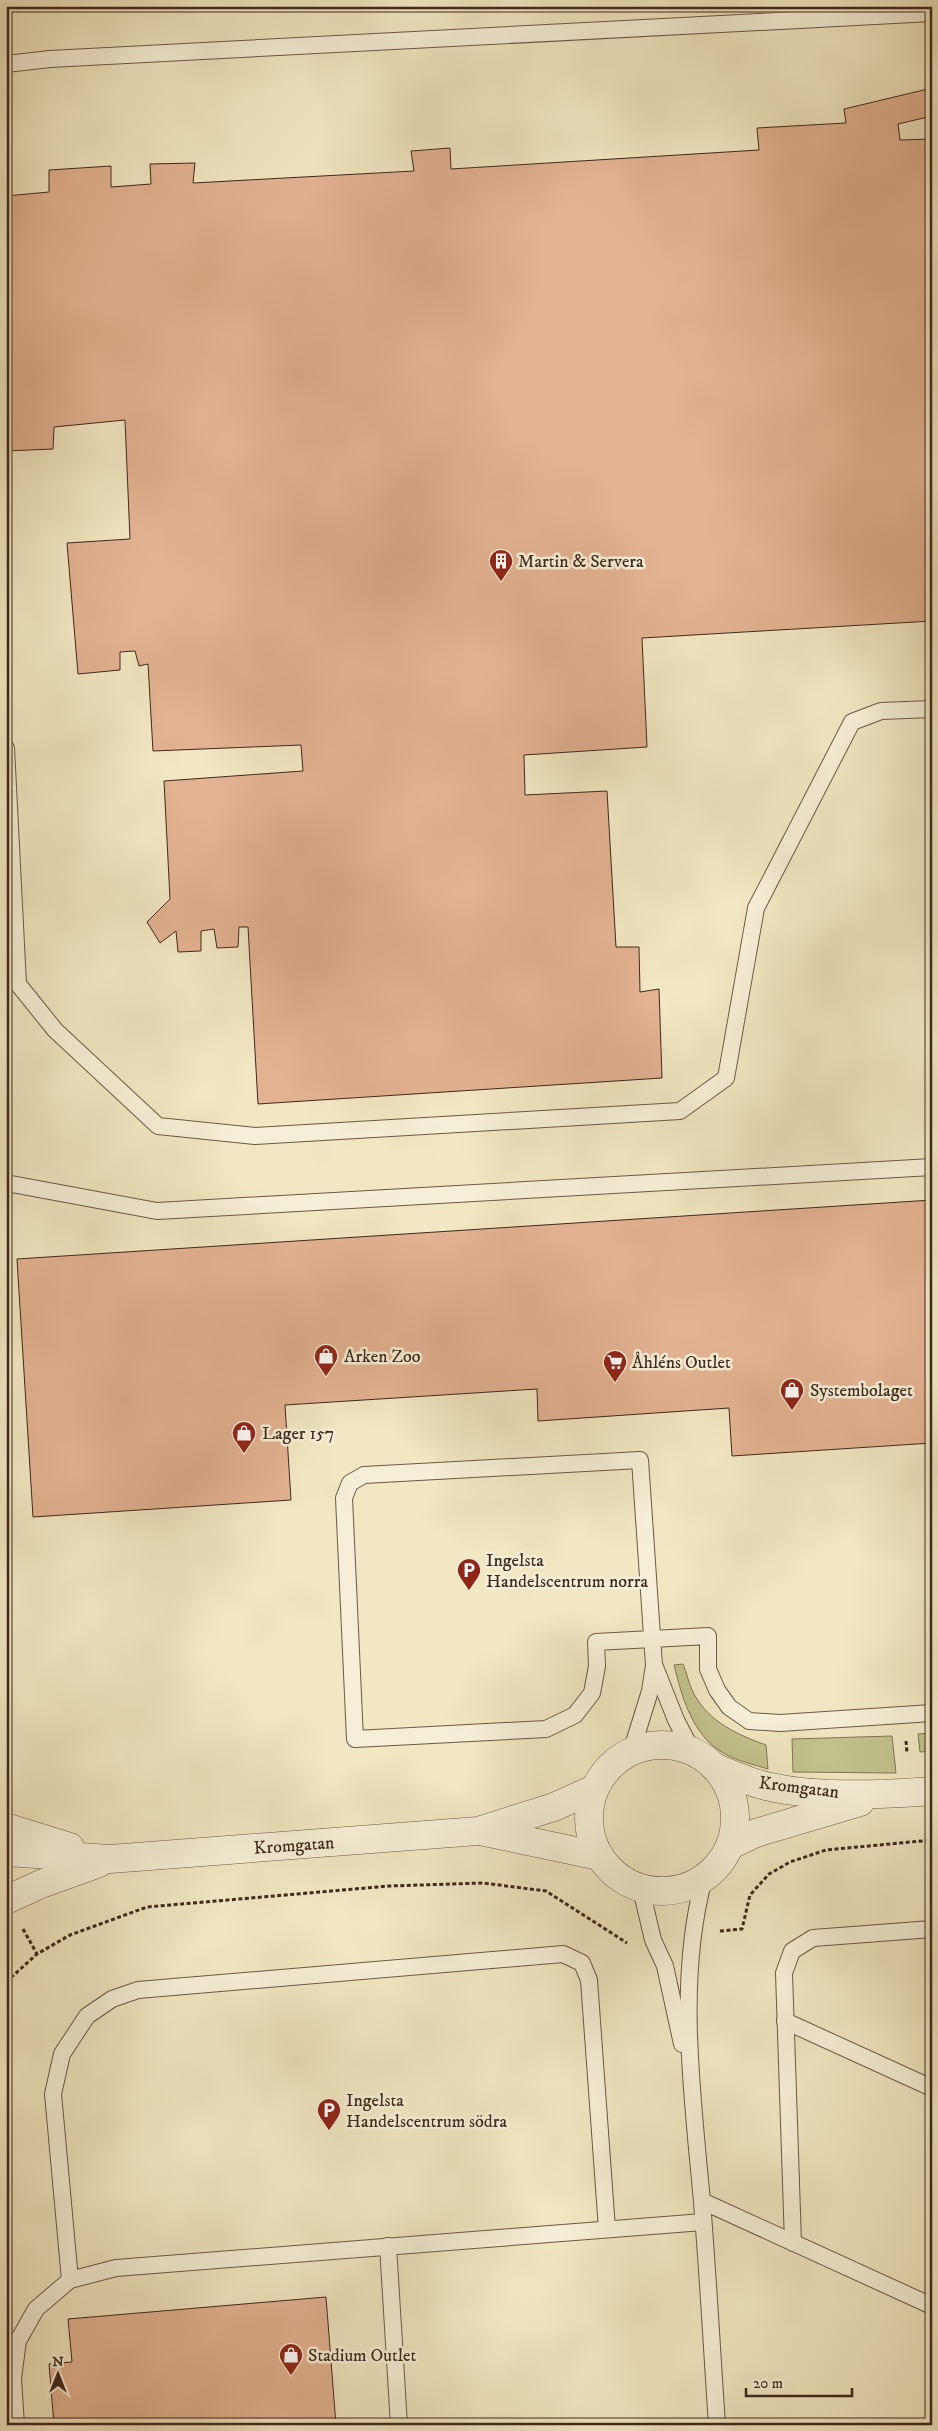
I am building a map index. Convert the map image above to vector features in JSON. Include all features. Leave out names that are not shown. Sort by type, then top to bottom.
[{"type":"street","points":[[661,1744],[680,1746],[692,1751],[708,1760],[728,1785],[735,1804],[736,1825],[731,1845],[720,1864],[704,1879],[684,1889],[662,1892],[641,1889],[617,1876],[599,1856],[590,1835],[588,1811],[594,1788],[606,1770],[632,1749],[661,1744]]},
{"type":"street","name":"Kromgatan","points":[[716,1768],[753,1783],[783,1789],[884,1795],[932,1791]]},
{"type":"street","name":"Kromgatan","points":[[6,1852],[110,1859],[478,1831],[554,1807],[594,1788]]},
{"type":"street","name":"Kromgatan","points":[[731,1845],[756,1833],[884,1795]]},
{"type":"street","name":"Kromgatan","points":[[6,1827],[110,1859]]},
{"type":"street","name":"Kromgatan","points":[[478,1831],[599,1856]]},
{"type":"street","name":"Kromgatan","points":[[6,1900],[41,1884],[110,1859]]},
{"type":"lane","points":[[6,64],[50,59],[932,13]]},
{"type":"lane","points":[[6,748],[18,984],[55,1030],[158,1126],[255,1136],[680,1112],[726,1078],[756,908],[852,722],[880,711],[932,709]]},
{"type":"lane","points":[[6,1184],[157,1211],[932,1167]]},
{"type":"lane","points":[[632,1749],[650,1691],[654,1665],[652,1639],[640,1460],[364,1475],[350,1483],[344,1498],[355,1739],[546,1729],[576,1715],[592,1692],[597,1666],[596,1642],[652,1639],[708,1636],[708,1670],[717,1690],[729,1707],[748,1721],[780,1723],[932,1713]]},
{"type":"lane","points":[[654,1665],[676,1720],[692,1751]]},
{"type":"lane","points":[[690,2088],[690,2008],[694,1934],[697,1903],[704,1879]]},
{"type":"lane","points":[[641,1889],[653,1940],[665,1966],[690,2088],[702,2201],[717,2425]]},
{"type":"lane","points":[[793,2243],[784,1973],[792,1951],[814,1938],[932,1929]]},
{"type":"lane","points":[[70,2280],[53,2094],[62,2054],[87,2016],[112,1999],[138,1990],[563,1954],[582,1963],[589,1980],[607,2229]]},
{"type":"lane","points":[[785,2021],[932,2088]]},
{"type":"lane","points":[[702,2201],[932,2306]]},
{"type":"lane","points":[[16,2425],[13,2378],[18,2341],[36,2309],[70,2280],[116,2268],[703,2222]]},
{"type":"lane","points":[[388,2246],[399,2425]]},
{"type":"path","points":[[694,1934],[742,1929],[750,1895],[769,1874],[790,1862],[826,1850],[932,1840]]},
{"type":"path","points":[[6,1982],[37,1954],[70,1935],[147,1907],[389,1886],[483,1883],[546,1891],[568,1903],[625,1943],[653,1940]]},
{"type":"green space","points":[[683,1664],[694,1694],[700,1704],[716,1720],[745,1737],[766,1745],[768,1769],[735,1759],[718,1750],[699,1730],[686,1706],[674,1665]]},
{"type":"green space","points":[[932,1733],[932,1751],[920,1752],[918,1734]]},
{"type":"green space","points":[[892,1736],[896,1773],[793,1772],[792,1739]]},
{"type":"building","name":"Martin & Servera","points":[[932,88],[932,116],[898,124],[900,140],[932,139],[932,621],[642,638],[647,747],[524,755],[525,795],[607,791],[616,947],[639,947],[640,992],[659,989],[662,1078],[258,1104],[248,927],[239,927],[238,947],[217,948],[214,929],[201,931],[201,951],[178,952],[176,931],[160,943],[147,922],[170,899],[164,781],[303,771],[301,745],[153,751],[148,664],[139,666],[135,651],[120,652],[120,670],[78,674],[67,543],[130,539],[125,420],[54,427],[53,449],[6,451],[6,196],[49,192],[49,170],[111,166],[111,187],[151,184],[150,164],[195,163],[193,183],[414,171],[411,151],[450,148],[451,169],[759,150],[757,128],[846,123],[844,109]]},
{"type":"building","points":[[932,1200],[932,1443],[732,1456],[729,1408],[538,1421],[537,1389],[285,1405],[291,1500],[33,1517],[17,1259]]},
{"type":"building","points":[[326,2297],[336,2425],[54,2425],[49,2364],[72,2362],[68,2319]]},
{"type":"place","name":"Martin & Servera","points":[[501,582]]},
{"type":"place","name":"Arken Zoo","points":[[326,1377]]},
{"type":"place","name":"Åhléns Outlet","points":[[615,1383]]},
{"type":"place","name":"Systembolaget","points":[[792,1411]]},
{"type":"place","name":"Lager 157","points":[[244,1454]]},
{"type":"place","name":"Ingelsta Handelscentrum norra","points":[[469,1591]]},
{"type":"place","name":"Ingelsta Handelscentrum södra","points":[[329,2131]]},
{"type":"place","name":"Stadium Outlet","points":[[291,2376]]}]
